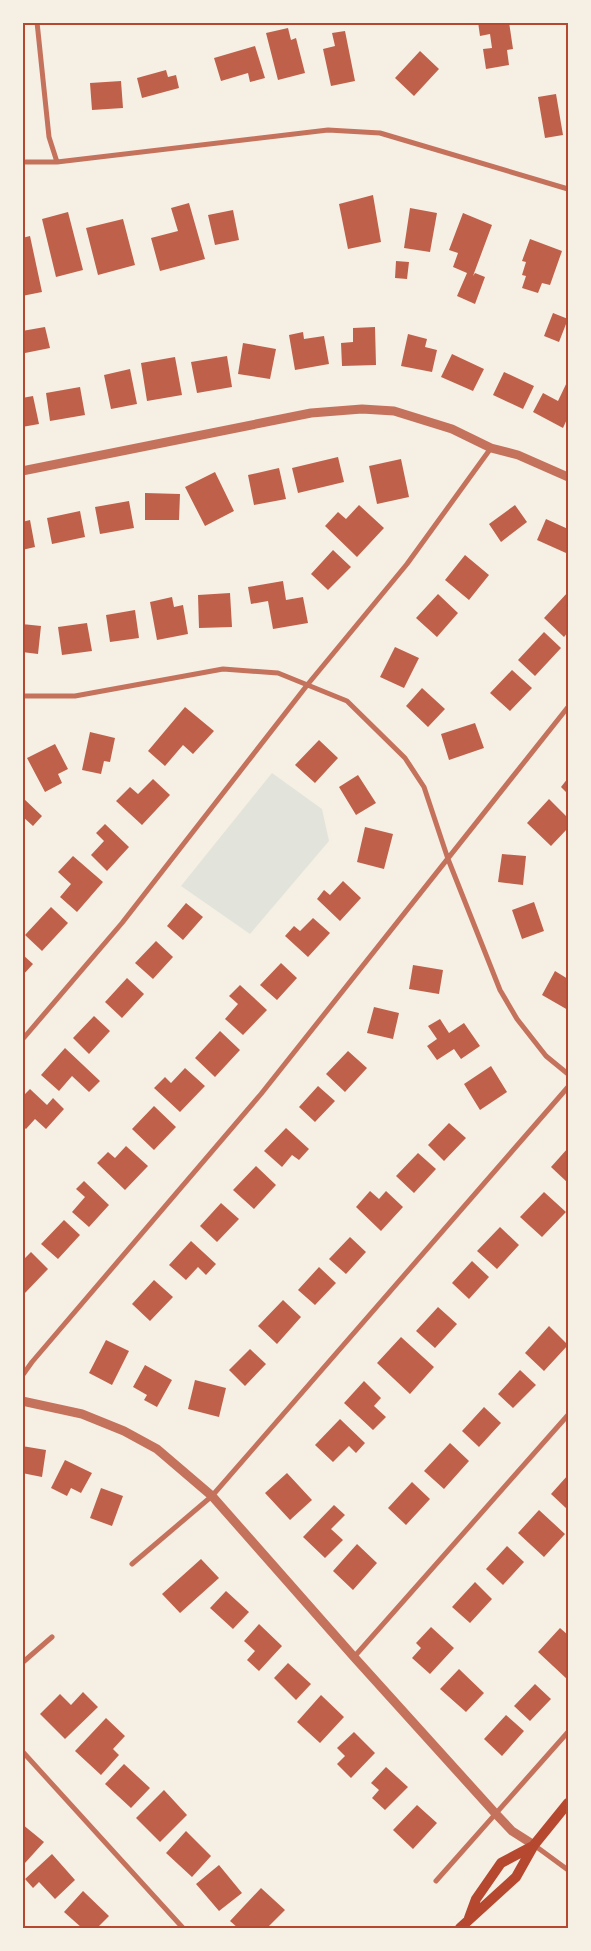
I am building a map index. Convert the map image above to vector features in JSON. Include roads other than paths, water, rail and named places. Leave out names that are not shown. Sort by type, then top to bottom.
[{"type":"main road","points":[[464,1925],[516,1877],[534,1845],[568,1803]]},
{"type":"main road","points":[[464,1925],[476,1899],[500,1863],[534,1845]]},
{"type":"street","points":[[37,22],[49,137],[57,162]]},
{"type":"street","points":[[22,162],[57,162],[328,130],[380,132],[568,189]]},
{"type":"street","points":[[22,471],[310,413],[362,409],[394,411],[452,429],[491,448],[518,455],[568,476]]},
{"type":"street","points":[[22,1040],[122,923],[308,684],[407,564],[491,448]]},
{"type":"street","points":[[22,696],[75,696],[223,669],[278,674],[308,684],[347,701],[405,758],[424,787],[448,859],[500,990],[517,1020],[546,1056],[568,1074]]},
{"type":"street","points":[[22,1376],[260,1094],[568,707]]},
{"type":"street","points":[[132,1564],[212,1496],[568,1087]]},
{"type":"street","points":[[22,1401],[82,1414],[124,1431],[157,1449],[212,1496],[354,1658],[512,1831],[568,1870]]},
{"type":"street","points":[[354,1658],[568,1414]]},
{"type":"street","points":[[22,1663],[52,1637]]},
{"type":"street","points":[[436,1881],[568,1732]]},
{"type":"street","points":[[22,1751],[183,1928]]}]
